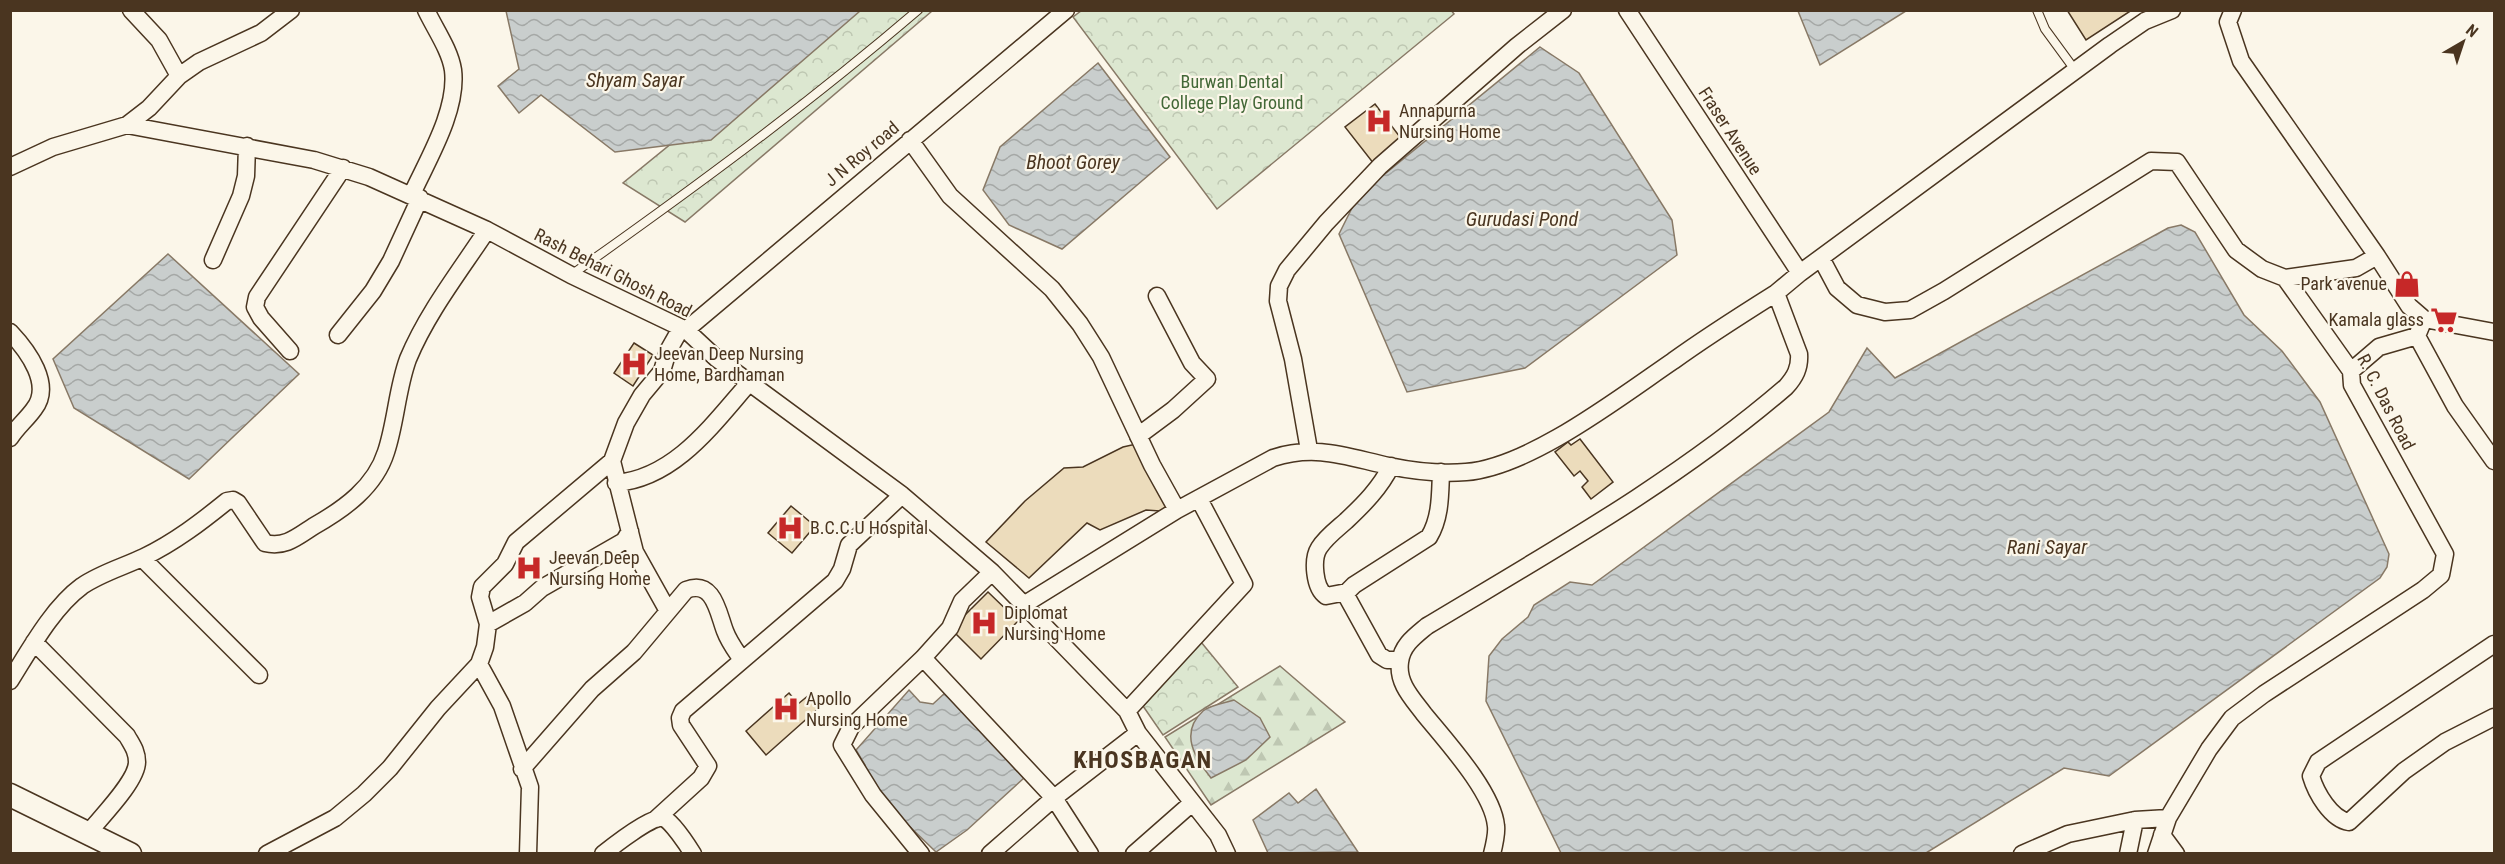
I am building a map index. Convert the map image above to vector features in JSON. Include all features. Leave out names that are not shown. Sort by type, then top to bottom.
[{"type":"main road","points":[[10,795],[89,832],[127,853]]},
{"type":"street","points":[[131,10],[159,40],[179,76]]},
{"type":"street","points":[[127,125],[149,108],[179,76],[199,62],[261,33],[291,10]]},
{"type":"street","points":[[338,335],[373,291],[409,227],[416,196],[449,111],[453,90],[452,68],[426,10]]},
{"type":"street","name":"J N Roy road","points":[[683,329],[1066,10]]},
{"type":"street","points":[[1309,450],[1293,359],[1278,301],[1279,286],[1287,270],[1326,223],[1380,166],[1517,45],[1563,10]]},
{"type":"street","name":"Fraser Avenue","points":[[1627,10],[1800,273]]},
{"type":"street","points":[[1025,604],[1177,510],[1274,458],[1309,450],[1337,453],[1391,466],[1441,472],[1483,470],[1508,463],[1550,442],[1776,294],[1800,273],[2075,70],[2145,21],[2172,10]]},
{"type":"street","points":[[2233,10],[2228,22],[2241,61],[2377,256],[2409,306],[2424,319],[2494,332]]},
{"type":"street","name":"Rash Behari Ghosh Road","points":[[10,167],[53,147],[127,125],[314,159],[416,196],[683,329],[716,358],[902,495],[992,572],[1127,711],[1138,733],[1218,835],[1227,854]]},
{"type":"street","points":[[910,140],[950,196],[1052,289],[1080,324],[1101,357],[1138,436],[1177,510]]},
{"type":"street","points":[[213,260],[241,196],[246,176],[247,147]]},
{"type":"street","points":[[1821,258],[1838,288],[1857,305],[1886,312],[1910,310],[1944,291],[2151,160],[2177,162],[2236,250],[2262,269],[2285,278],[2356,268],[2377,256]]},
{"type":"street","points":[[290,351],[261,318],[255,307],[257,297],[343,168]]},
{"type":"street","points":[[10,681],[15,661],[80,588],[108,570],[142,558],[171,543],[227,501],[233,500],[238,503],[265,543],[277,546],[291,541],[332,516],[358,495],[374,476],[386,453],[408,359],[426,322],[487,230]]},
{"type":"street","name":"R. C. Das Road","points":[[2156,854],[2168,818],[2209,749],[2232,718],[2264,694],[2423,590],[2441,575],[2445,554],[2352,385],[2351,371],[2285,278]]},
{"type":"street","points":[[1492,854],[1496,826],[1491,808],[1475,779],[1411,697],[1400,679],[1400,660],[1407,643],[1427,626],[1612,514],[1707,450],[1786,387],[1795,376],[1800,363],[1799,354],[1776,294]]},
{"type":"street","points":[[1138,436],[1173,410],[1207,379],[1192,363],[1157,296]]},
{"type":"street","points":[[2417,336],[2424,319]]},
{"type":"street","points":[[267,854],[335,818],[364,794],[479,664],[485,647],[488,624],[480,597],[482,587],[505,564],[512,547],[612,461],[626,423],[642,395],[662,371],[669,351],[683,329]]},
{"type":"street","points":[[10,332],[29,356],[42,382],[43,394],[36,408],[10,438]]},
{"type":"street","points":[[2351,371],[2379,347],[2417,336]]},
{"type":"street","points":[[2417,336],[2455,406],[2494,460]]},
{"type":"street","points":[[616,483],[633,482],[677,458],[701,438],[749,383]]},
{"type":"street","points":[[612,461],[635,552],[668,611]]},
{"type":"street","points":[[1391,466],[1374,493],[1326,539],[1316,556],[1319,588],[1326,596],[1347,592],[1354,585],[1429,537],[1436,525],[1441,472]]},
{"type":"street","points":[[603,854],[628,835],[656,819],[701,778],[708,766],[681,725],[680,718],[683,711],[835,581],[842,569],[849,545],[902,495]]},
{"type":"street","points":[[1127,711],[1244,584],[1199,499]]},
{"type":"street","points":[[488,624],[525,603],[542,588],[624,541],[630,531]]},
{"type":"street","points":[[142,558],[259,675]]},
{"type":"street","points":[[921,854],[873,795],[842,745],[851,727],[923,658],[955,622],[962,601],[992,572]]},
{"type":"street","points":[[522,769],[592,689],[634,652],[686,590],[695,587],[703,589],[713,598],[732,645],[742,660]]},
{"type":"street","points":[[1347,592],[1347,597],[1379,655],[1387,660],[1400,660]]},
{"type":"street","points":[[34,642],[127,736],[135,749],[137,765],[131,778],[89,832]]},
{"type":"street","points":[[2494,645],[2318,762],[2311,776],[2314,785],[2336,817],[2349,822],[2404,771],[2445,742],[2494,717]]},
{"type":"street","points":[[923,658],[1054,798],[1090,854]]},
{"type":"street","points":[[479,664],[502,706],[530,787],[528,854]]},
{"type":"street","points":[[990,854],[1054,798],[1138,733]]},
{"type":"street","points":[[1134,854],[1192,803]]},
{"type":"street","points":[[656,819],[663,818],[669,822],[693,854]]},
{"type":"street","points":[[2022,854],[2068,834],[2135,820],[2168,818]]},
{"type":"street","points":[[2128,854],[2135,820]]},
{"type":"street","points":[[2162,835],[2176,854]]},
{"type":"lane","points":[[571,275],[707,179],[864,57],[918,10]]},
{"type":"lane","points":[[2037,10],[2045,29],[2075,70]]},
{"type":"green space","name":"Burwan Dental College Play Ground","points":[[1451,10],[1454,14],[1217,209],[1073,17],[1081,11]]},
{"type":"green space","points":[[834,11],[932,11],[685,222],[623,183]]},
{"type":"green space","points":[[1201,642],[1238,687],[1163,735],[1143,706]]},
{"type":"green space","points":[[1280,666],[1345,722],[1211,805],[1165,737]]},
{"type":"water","name":"Shyam Sayar","points":[[506,10],[860,11],[711,140],[615,152],[541,95],[519,113],[498,86],[519,69]]},
{"type":"water","points":[[1798,11],[1906,11],[1820,65]]},
{"type":"water","name":"Gurudasi Pond","points":[[1540,47],[1579,73],[1672,220],[1677,255],[1525,368],[1407,392],[1339,234],[1358,196]]},
{"type":"water","name":"Bhoot Gorey","points":[[1098,63],[1170,157],[1062,249],[1009,225],[983,190],[1000,147]]},
{"type":"water","name":"Rani Sayar","points":[[2181,225],[2195,232],[2244,315],[2282,351],[2320,402],[2389,554],[2387,567],[2380,578],[2109,776],[2064,768],[1926,853],[1561,853],[1486,701],[1489,656],[1502,639],[1528,617],[1534,605],[1570,582],[1592,585],[1829,412],[1867,348],[1895,378],[2168,228]]},
{"type":"water","points":[[168,254],[299,374],[189,479],[74,408],[53,359]]},
{"type":"water","points":[[909,690],[920,702],[933,704],[946,692],[1024,778],[967,830],[936,852],[907,824],[861,772],[865,765],[856,750]]},
{"type":"water","points":[[1234,700],[1260,718],[1270,737],[1246,760],[1211,778],[1195,754],[1191,737],[1192,728],[1196,719],[1206,709]]},
{"type":"water","points":[[1316,789],[1358,852],[1268,853],[1253,820],[1289,793],[1298,803]]},
{"type":"building","points":[[2067,10],[2132,10],[2086,40]]},
{"type":"building","points":[[1375,104],[1403,141],[1374,164],[1345,127]]},
{"type":"building","points":[[634,343],[653,355],[633,386],[614,373]]},
{"type":"building","points":[[1580,439],[1613,482],[1591,499],[1582,487],[1588,481],[1580,471],[1574,476],[1555,452],[1568,442],[1571,445]]},
{"type":"building","points":[[1136,444],[1174,512],[1146,510],[1100,530],[1087,523],[1029,578],[986,542],[1025,501],[1064,468],[1083,467],[1123,447]]},
{"type":"building","points":[[791,506],[815,526],[792,553],[768,533]]},
{"type":"building","points":[[988,592],[1018,621],[981,659],[951,629]]},
{"type":"building","points":[[789,693],[798,704],[809,695],[820,707],[766,755],[746,731]]},
{"type":"place","name":"Annapurna Nursing Home","points":[[1379,121]]},
{"type":"place","name":"Park avenue","points":[[2407,284]]},
{"type":"place","name":"Kamala glass","points":[[2444,320]]},
{"type":"place","name":"Jeevan Deep Nursing Home, Bardhaman","points":[[634,364]]},
{"type":"place","name":"B.C.C.U Hospital","points":[[790,528]]},
{"type":"place","name":"Jeevan Deep Nursing Home","points":[[529,568]]},
{"type":"place","name":"Diplomat Nursing Home","points":[[984,623]]},
{"type":"place","name":"Apollo Nursing Home","points":[[786,709]]},
{"type":"district","name":"KHOSBAGAN","points":[[1143,760]]}]
